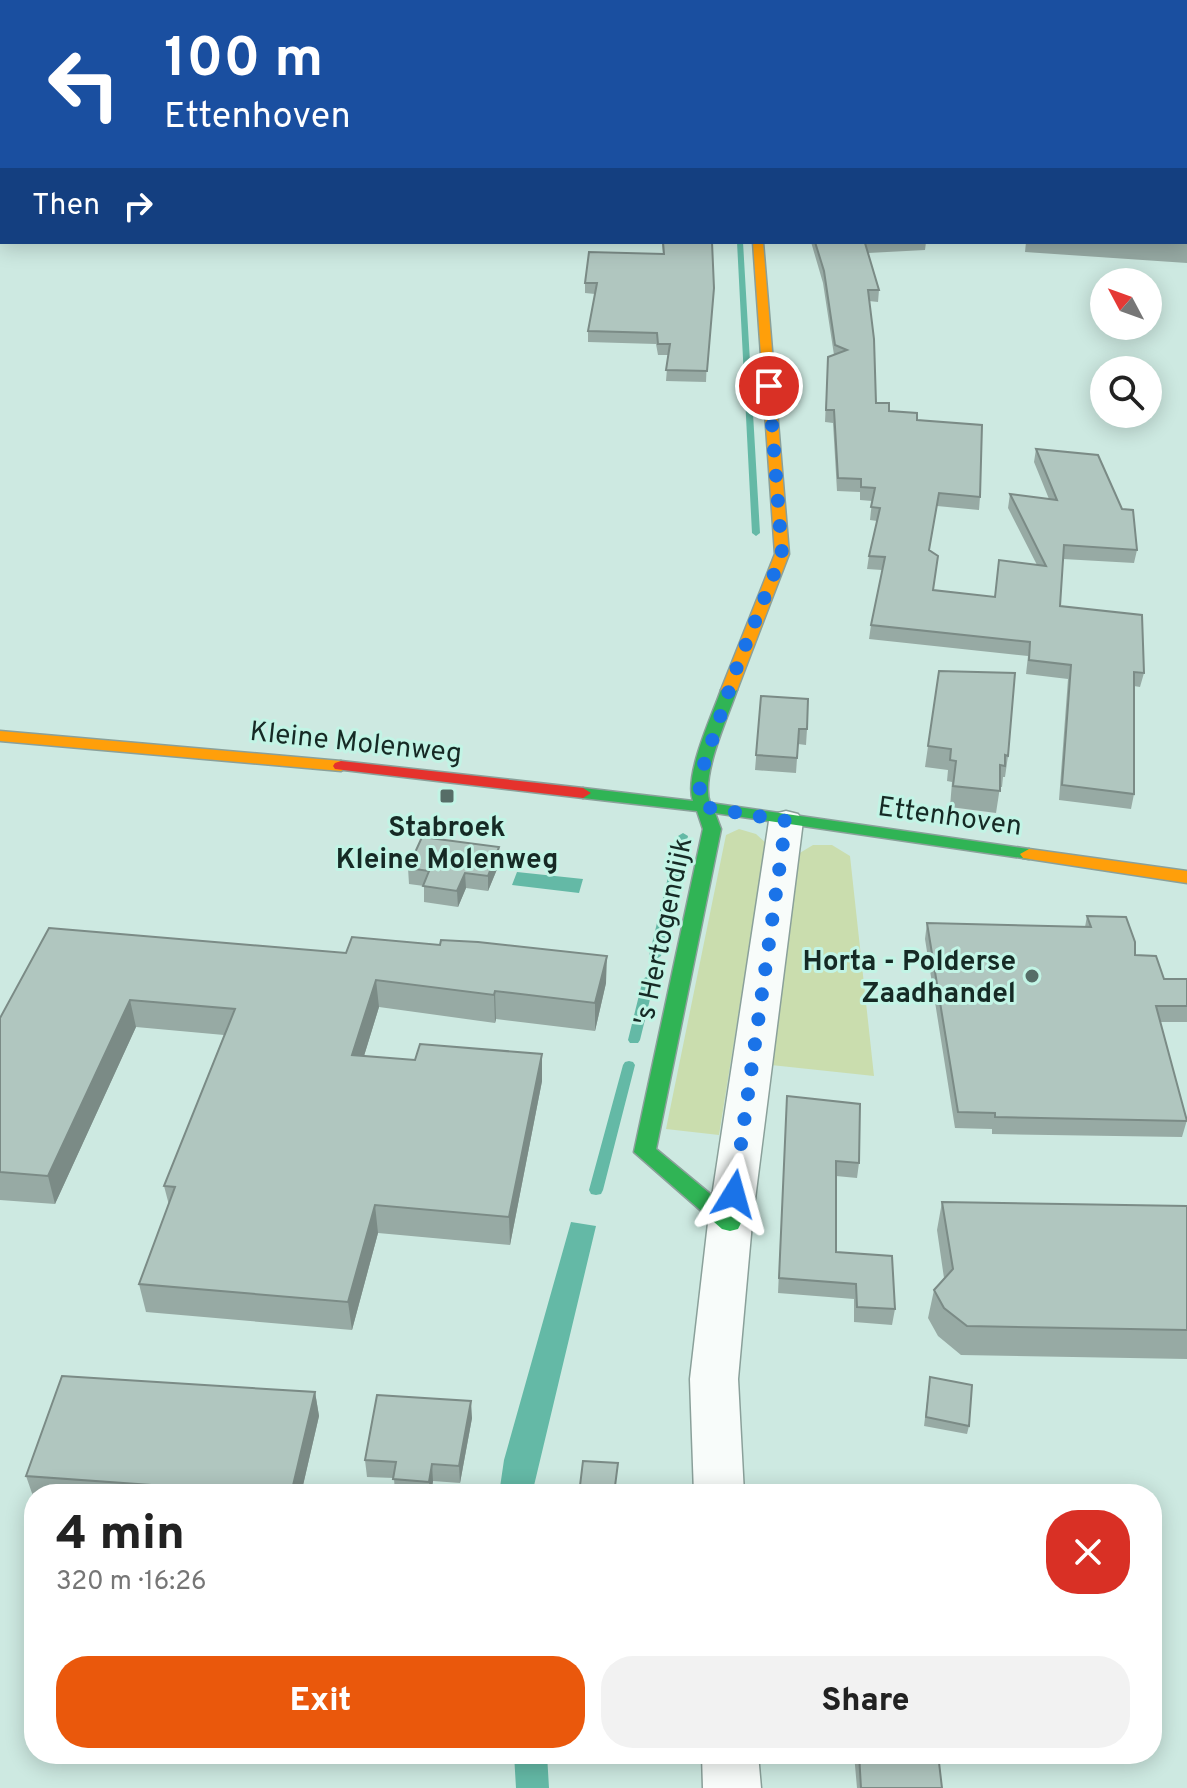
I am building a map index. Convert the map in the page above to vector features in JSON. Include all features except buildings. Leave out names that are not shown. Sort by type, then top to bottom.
[{"type":"street","name":"'s Hertogendijk","points":[[730,1223],[645,1152],[712,829],[699,795],[702,770],[738,664],[782,554],[758,244]]},
{"type":"street","name":"Kleine Molenweg","points":[[0,736],[310,763],[705,807]]},
{"type":"street","name":"Ettenhoven","points":[[705,807],[1187,877]]},
{"type":"street","points":[[719,1484],[714,1379],[730,1223],[786,821]]},
{"type":"street","points":[[731,1764],[732,1788]]},
{"type":"shaded area","points":[[739,829],[756,834],[766,843],[719,1135],[666,1129],[726,835]]},
{"type":"shaded area","points":[[813,845],[832,845],[850,856],[874,1076],[771,1065],[798,854]]},
{"type":"shaded area","points":[[517,872],[583,879],[579,893],[512,885]]},
{"type":"shaded area","points":[[571,1222],[596,1226],[534,1484],[500,1484],[504,1460]]},
{"type":"shaded area","points":[[515,1764],[548,1764],[549,1788],[516,1788]]},
{"type":"waterway","points":[[740,244],[756,533]]},
{"type":"waterway","points":[[655,956],[683,836]]},
{"type":"waterway","points":[[634,1040],[649,979]]},
{"type":"waterway","points":[[596,1190],[629,1065]]},
{"type":"traffic: fast","points":[[729,690],[702,770],[699,795],[712,829],[645,1152],[730,1223]]},
{"type":"traffic: fast","points":[[583,793],[705,807],[1029,854]]},
{"type":"traffic: slow","points":[[729,690],[782,554],[758,244]]},
{"type":"traffic: slow","points":[[0,736],[341,766]]},
{"type":"traffic: slow","points":[[1029,854],[1187,877]]},
{"type":"traffic: jam","points":[[341,766],[583,793]]},
{"type":"place","name":"Stabroek Kleine Molenweg","points":[[447,796]]},
{"type":"place","name":"Horta - Polderse Zaadhandel","points":[[1032,976]]},
{"type":"route","points":[[734,1194],[786,821],[705,807],[699,795],[702,770],[738,664],[782,554],[769,386]]}]
